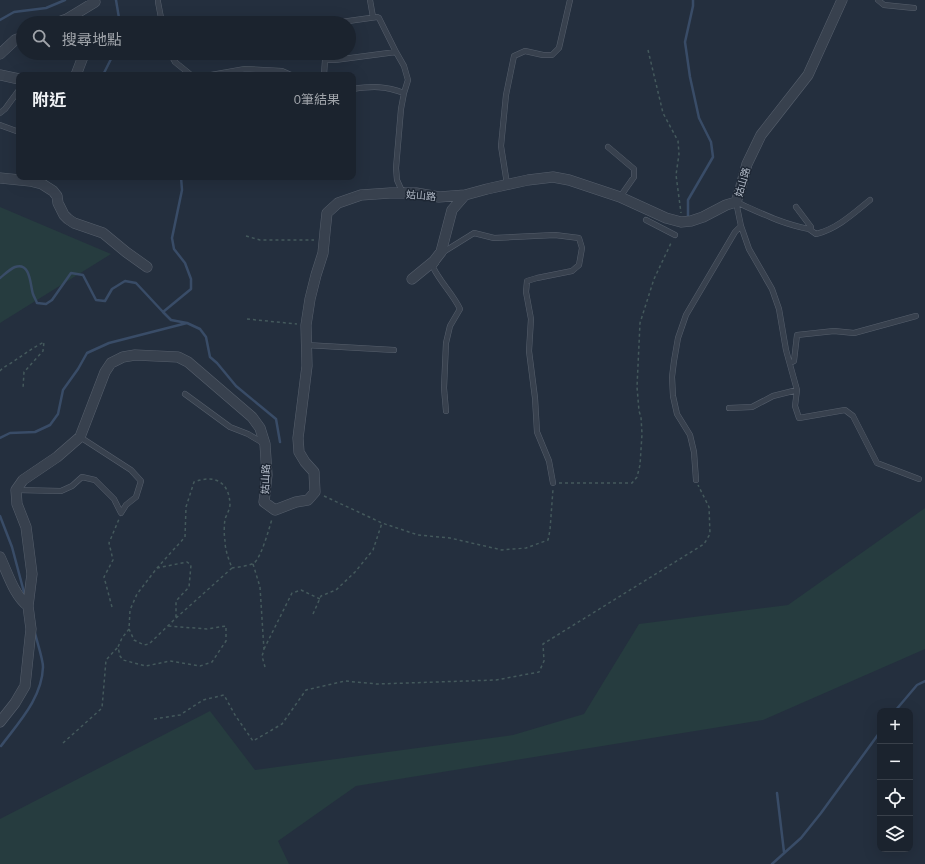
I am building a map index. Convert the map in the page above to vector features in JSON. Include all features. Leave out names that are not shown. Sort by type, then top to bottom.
[{"type":"street","points":[[76,16],[95,2],[93,0]]},
{"type":"street","name":"姑山路","points":[[315,492],[314,472],[299,452],[298,438],[304,395],[306,325],[314,283],[324,253],[327,213],[338,203],[361,195],[416,193],[439,197],[465,195],[507,184],[553,177],[569,180],[620,196],[666,218],[681,222],[691,221],[736,202],[747,164],[761,135],[808,75],[842,0]]},
{"type":"street","points":[[0,54],[16,39]]},
{"type":"street","points":[[76,72],[81,60]]},
{"type":"street","points":[[0,76],[16,79]]},
{"type":"street","points":[[0,178],[16,180]]},
{"type":"street","points":[[20,180],[42,184],[53,191],[57,196],[58,203],[64,215],[68,219],[74,223],[103,233],[147,268]]},
{"type":"street","points":[[412,279],[434,261],[441,252],[452,210],[465,195]]},
{"type":"street","name":"姑山路","points":[[16,490],[23,480],[57,457],[80,437],[105,372],[111,363],[123,357],[135,355],[178,357],[188,362],[252,417],[260,428],[265,444],[267,474],[264,502],[275,510]]},
{"type":"street","points":[[0,722],[15,703],[25,686],[31,628],[28,606],[32,574],[26,527],[17,504],[16,490]]},
{"type":"street","points":[[275,510],[296,502],[308,500],[315,492]]},
{"type":"street","points":[[0,557],[17,594],[28,606]]},
{"type":"lane","points":[[158,0],[161,16]]},
{"type":"lane","points":[[370,0],[373,17]]},
{"type":"lane","points":[[507,184],[501,146],[506,95],[514,56],[525,51],[543,55],[552,55],[559,48],[570,0]]},
{"type":"lane","points":[[878,0],[884,5],[914,8]]},
{"type":"lane","points":[[356,20],[373,17],[379,18],[406,72],[408,80],[401,109],[396,168],[397,180],[401,189],[408,193]]},
{"type":"lane","points":[[356,57],[396,52]]},
{"type":"lane","points":[[174,60],[187,72]]},
{"type":"lane","points":[[324,72],[325,60],[335,60]]},
{"type":"lane","points":[[228,72],[245,69],[284,72]]},
{"type":"lane","points":[[356,88],[368,86],[390,88],[404,92]]},
{"type":"lane","points":[[0,113],[16,94]]},
{"type":"lane","points":[[0,125],[16,131]]},
{"type":"lane","points":[[608,147],[634,169],[634,176],[620,196]]},
{"type":"lane","points":[[736,202],[778,221],[809,229],[816,234],[824,232],[844,221],[870,200]]},
{"type":"lane","points":[[736,202],[749,248],[772,289],[780,309],[790,363],[797,390],[795,406],[799,418],[845,410],[854,416],[876,463],[919,479]]},
{"type":"lane","points":[[796,207],[811,227],[809,229]]},
{"type":"lane","points":[[646,220],[675,235]]},
{"type":"lane","points":[[696,480],[694,452],[690,435],[677,414],[673,396],[672,377],[678,338],[686,315],[735,232],[742,226]]},
{"type":"lane","points":[[446,411],[444,388],[446,343],[450,326],[460,309],[455,299],[438,276],[434,267],[445,251],[474,233],[494,238],[555,235],[579,238],[582,248],[580,265],[572,271],[527,281],[526,292],[531,319],[529,351],[535,398],[537,432],[549,461],[553,483]]},
{"type":"lane","points":[[790,363],[794,361],[797,335],[834,331],[854,333],[916,316]]},
{"type":"lane","points":[[306,345],[394,350]]},
{"type":"lane","points":[[729,408],[752,407],[773,396],[797,390]]},
{"type":"lane","points":[[185,394],[230,427],[248,434],[265,444]]},
{"type":"lane","points":[[80,437],[131,470],[141,481],[136,497],[126,505],[121,513]]},
{"type":"lane","points":[[16,490],[61,491],[72,486],[82,477],[94,480],[114,499],[121,513]]},
{"type":"path","points":[[648,50],[662,113],[678,141],[679,154],[676,175],[681,222]]},
{"type":"path","points":[[315,492],[382,523],[418,534],[450,538],[502,550],[526,548],[548,540],[553,483],[632,483],[637,477],[640,465],[642,434],[637,387],[640,323],[654,278],[675,235]]},
{"type":"path","points":[[246,236],[260,240],[324,240]]},
{"type":"path","points":[[247,319],[306,325]]},
{"type":"path","points":[[0,370],[44,342],[43,351],[24,372],[24,389]]},
{"type":"path","points":[[232,568],[225,542],[225,521],[230,506],[228,490],[220,481],[209,478],[200,479],[194,482],[186,507],[185,537],[157,568],[137,594],[130,610],[129,629],[134,640],[144,646],[149,644],[232,568],[253,564],[257,560],[262,549],[275,510]]},
{"type":"path","points":[[154,719],[180,715],[203,700],[224,695],[235,715],[253,741],[282,724],[306,690],[345,681],[377,684],[496,680],[539,672],[544,661],[543,644],[704,544],[710,534],[709,507],[696,480]]},
{"type":"path","points":[[112,607],[104,577],[113,560],[109,543],[121,513]]},
{"type":"path","points":[[313,614],[321,596],[336,590],[355,572],[372,550],[382,523]]},
{"type":"path","points":[[157,568],[187,562],[191,565],[189,587],[176,601],[176,618]]},
{"type":"path","points":[[253,564],[260,587],[264,650]]},
{"type":"path","points":[[265,667],[262,656],[264,650],[292,593],[301,590],[320,599]]},
{"type":"path","points":[[118,647],[120,656],[123,660],[146,666],[170,661],[200,666],[212,662],[226,641],[226,626],[207,629],[168,626]]},
{"type":"path","points":[[63,743],[102,708],[106,660],[118,647],[122,638],[129,629]]},
{"type":"green space","points":[[0,207],[111,254],[0,323]]},
{"type":"green space","points":[[925,508],[925,649],[763,720],[356,786],[278,841],[289,864],[0,864],[0,819],[210,711],[255,770],[513,735],[584,714],[639,624],[788,605]]},
{"type":"waterway","points":[[0,20],[14,12],[46,8],[65,0]]},
{"type":"waterway","points":[[116,0],[119,16]]},
{"type":"waterway","points":[[688,217],[688,200],[713,157],[711,142],[699,118],[690,77],[685,42],[693,0]]},
{"type":"waterway","points":[[104,72],[110,60]]},
{"type":"waterway","points":[[0,278],[15,267],[20,266],[24,268],[29,275],[33,294],[37,303],[46,304],[52,300],[71,273],[83,275],[96,300],[105,301],[112,289],[125,281],[136,283],[163,312],[191,289],[191,279],[185,263],[174,249],[172,238],[182,190],[181,180]]},
{"type":"waterway","points":[[163,312],[171,320],[187,323],[200,329],[206,337],[210,357],[217,363],[236,386],[276,419],[280,442]]},
{"type":"waterway","points":[[0,438],[10,433],[35,432],[50,425],[58,414],[63,390],[87,353],[109,343],[187,323]]},
{"type":"waterway","points":[[0,516],[12,547],[25,596]]},
{"type":"waterway","points":[[1,746],[22,719],[39,689],[42,678],[43,664],[35,633]]},
{"type":"waterway","points":[[898,708],[917,685],[925,681]]},
{"type":"waterway","points":[[772,864],[801,838],[877,736]]},
{"type":"waterway","points":[[777,793],[784,852]]}]
